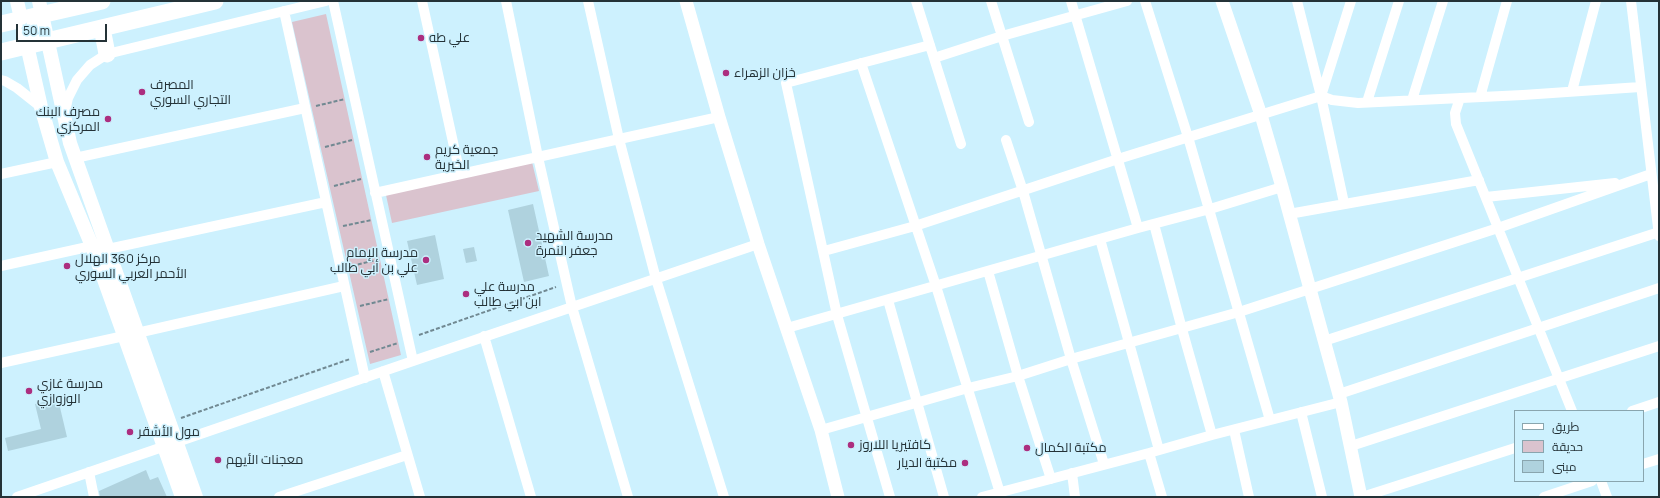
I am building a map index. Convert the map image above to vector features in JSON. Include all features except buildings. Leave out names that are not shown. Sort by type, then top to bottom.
[{"type":"highway","points":[[1,24],[20,19],[40,8],[102,1]]},
{"type":"highway","points":[[1,52],[215,1]]},
{"type":"highway","points":[[102,28],[107,54]]},
{"type":"main road","points":[[17,1],[41,107],[57,162],[131,334],[170,444],[196,497]]},
{"type":"main road","points":[[40,8],[70,143],[108,249],[131,334]]},
{"type":"main road","points":[[170,444],[182,497]]},
{"type":"street","points":[[65,118],[68,98],[77,80],[90,64],[107,54],[326,1]]},
{"type":"street","points":[[333,1],[413,361]]},
{"type":"street","points":[[422,1],[460,174]]},
{"type":"street","points":[[506,1],[538,157],[572,307],[628,497]]},
{"type":"street","points":[[588,1],[619,139],[656,279],[724,497]]},
{"type":"street","points":[[686,1],[719,117],[758,244],[821,430],[838,497]]},
{"type":"street","points":[[916,1],[961,144]]},
{"type":"street","points":[[991,1],[1029,122]]},
{"type":"street","points":[[1071,1],[1138,228]]},
{"type":"street","points":[[934,58],[1002,36],[1076,17],[1127,1]]},
{"type":"street","points":[[1145,1],[1188,136],[1270,420]]},
{"type":"street","points":[[1222,1],[1261,115],[1282,187],[1340,398],[1362,497],[1514,448]]},
{"type":"street","points":[[1297,1],[1321,96],[1344,203]]},
{"type":"street","points":[[1321,96],[1351,1]]},
{"type":"street","points":[[1367,102],[1399,1]]},
{"type":"street","points":[[1412,100],[1443,1]]},
{"type":"street","points":[[1480,97],[1507,1]]},
{"type":"street","points":[[1572,91],[1596,1]]},
{"type":"street","points":[[1324,341],[1659,234],[1640,87],[1631,1]]},
{"type":"street","points":[[284,11],[365,378]]},
{"type":"street","points":[[890,497],[837,315],[786,83],[930,45]]},
{"type":"street","points":[[861,63],[936,286],[1000,493]]},
{"type":"street","points":[[1,80],[17,88],[41,107]]},
{"type":"street","points":[[824,251],[915,226],[1118,158],[1321,96],[1332,100],[1367,102],[1480,97],[1640,87]]},
{"type":"street","points":[[1460,98],[1454,113],[1456,124],[1572,410]]},
{"type":"street","points":[[75,158],[305,108]]},
{"type":"street","points":[[375,193],[719,117]]},
{"type":"street","points":[[1006,140],[1023,191],[1071,359],[1104,464]]},
{"type":"street","points":[[1649,158],[1659,154]]},
{"type":"street","points":[[1,174],[57,162]]},
{"type":"street","points":[[821,430],[968,388],[1018,376],[1071,359],[1239,312],[1498,228],[1651,174]]},
{"type":"street","points":[[1289,214],[1479,180]]},
{"type":"street","points":[[1486,197],[1633,180]]},
{"type":"street","points":[[787,328],[1138,228],[1210,210],[1282,187]]},
{"type":"street","points":[[108,249],[326,202]]},
{"type":"street","points":[[1154,224],[1212,435]]},
{"type":"street","points":[[1100,239],[1129,344],[1154,452],[1162,497]]},
{"type":"street","points":[[19,497],[484,336],[758,244]]},
{"type":"street","points":[[1,266],[92,246]]},
{"type":"street","points":[[988,271],[1018,376],[1051,479]]},
{"type":"street","points":[[1,363],[344,286]]},
{"type":"street","points":[[982,497],[1301,412],[1539,328],[1659,288]]},
{"type":"street","points":[[888,300],[916,403],[944,497]]},
{"type":"street","points":[[484,336],[531,497]]},
{"type":"street","points":[[1350,446],[1659,346]]},
{"type":"street","points":[[383,371],[420,497]]},
{"type":"street","points":[[1635,410],[1659,402]]},
{"type":"street","points":[[1301,412],[1322,497]]},
{"type":"street","points":[[1234,430],[1249,497]]},
{"type":"street","points":[[279,497],[408,455]]},
{"type":"street","points":[[1644,464],[1659,459]]},
{"type":"street","points":[[89,472],[94,497]]},
{"type":"street","points":[[1072,473],[1075,497]]},
{"type":"street","points":[[1544,497],[1589,482]]},
{"type":"street","points":[[1601,482],[1607,497]]},
{"type":"path","points":[[305,108],[354,97]]},
{"type":"path","points":[[314,149],[363,138]]},
{"type":"path","points":[[323,188],[372,177]]},
{"type":"path","points":[[332,228],[381,218]]},
{"type":"path","points":[[341,268],[390,257]]},
{"type":"path","points":[[350,309],[398,297]]},
{"type":"green space","points":[[326,14],[401,355],[370,364],[292,22]]},
{"type":"green space","points":[[532,162],[539,191],[392,223],[386,195]]},
{"type":"place","name":"علي طه","points":[[421,38]]},
{"type":"place","name":"خزان الزهراء","points":[[726,73]]},
{"type":"place","name":"المصرف التجاري السوري","points":[[142,92]]},
{"type":"place","name":"مصرف البنك المركزي","points":[[108,119]]},
{"type":"place","name":"جمعية كريم الخيرية","points":[[427,157]]},
{"type":"place","name":"مدرسة الشهيد جعفر النمرة","points":[[528,243]]},
{"type":"place","name":"مدرسة الإمام علي بن أبي طالب","points":[[426,260]]},
{"type":"place","name":"مركز 360 الهلال الأحمر العربي السوري","points":[[67,266]]},
{"type":"place","name":"مدرسة علي ابن ابي طالب","points":[[466,294]]},
{"type":"place","name":"مدرسة غازي الوزوازي","points":[[29,391]]},
{"type":"place","name":"مول الأشقر","points":[[130,432]]},
{"type":"place","name":"كافتيريا اللاروز","points":[[851,445]]},
{"type":"place","name":"مكتبة الكمال","points":[[1027,448]]},
{"type":"place","name":"معجنات الأيهم","points":[[218,460]]},
{"type":"place","name":"مكتبة الديار","points":[[965,463]]}]
